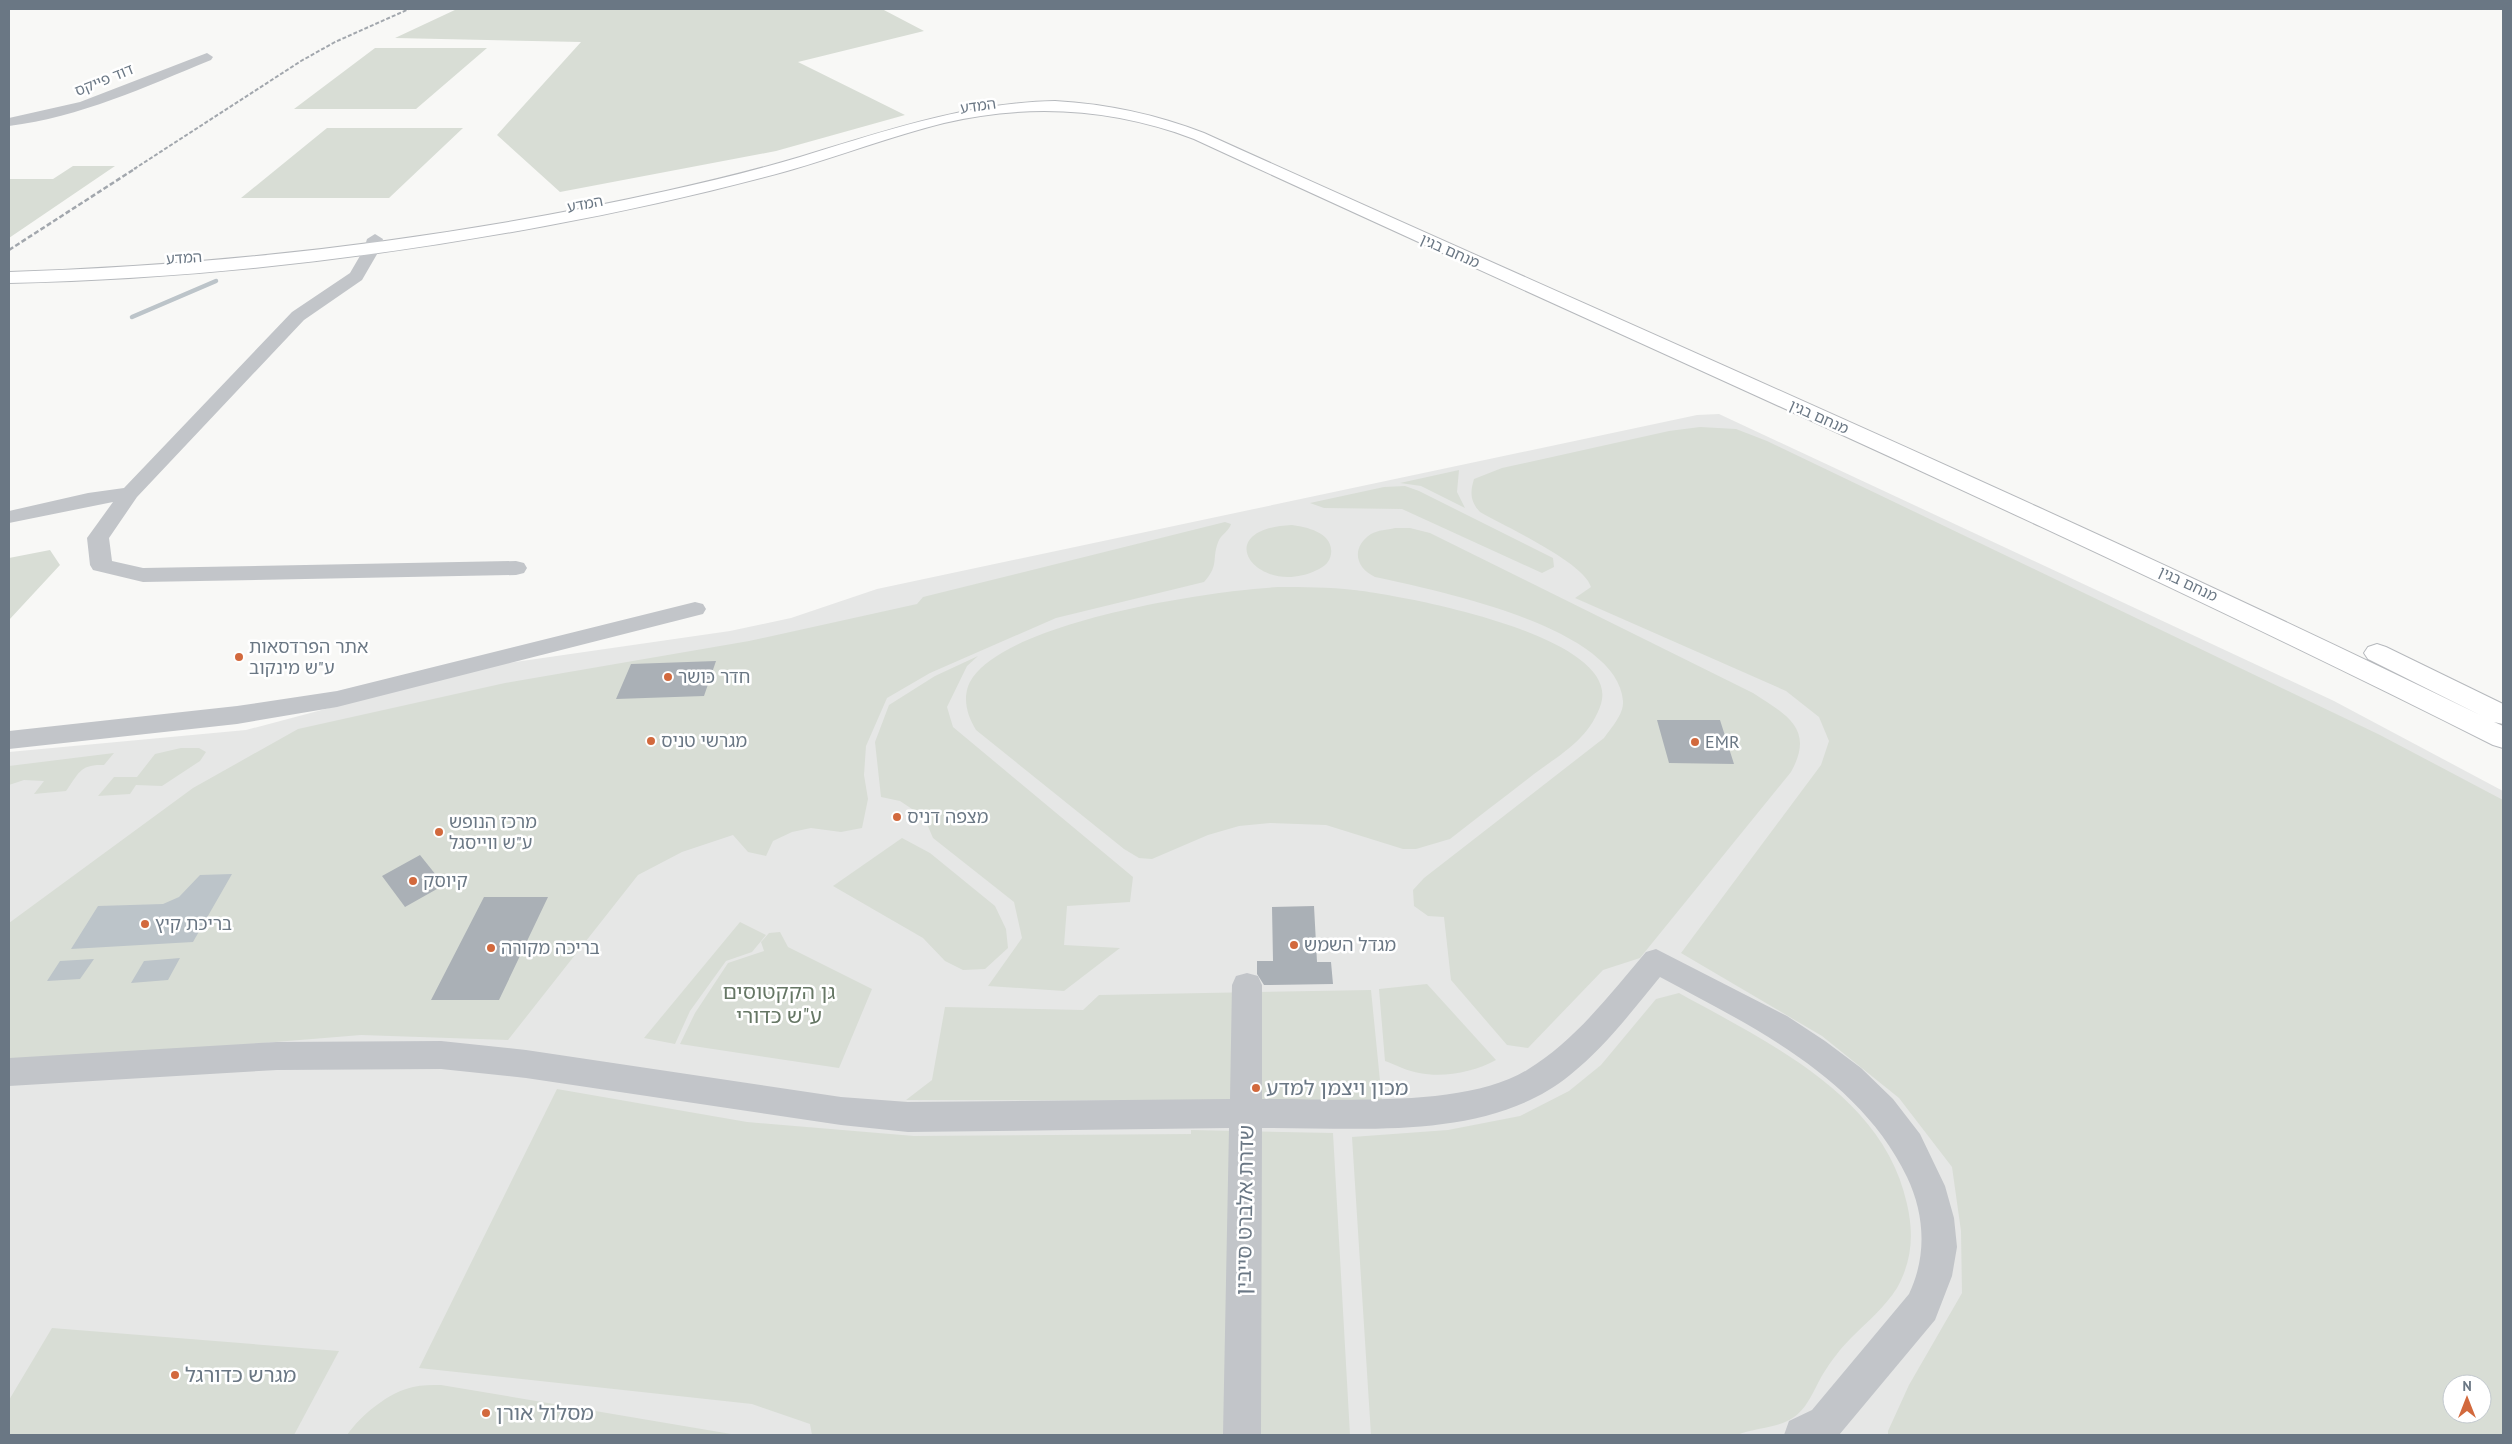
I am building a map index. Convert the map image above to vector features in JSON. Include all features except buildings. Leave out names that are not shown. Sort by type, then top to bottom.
[{"type":"main road","name":"המדע","points":[[9,278],[113,274],[280,260],[374,244],[653,190],[759,165],[918,118],[968,106],[1015,101],[1068,100],[1113,103],[1153,109]]},
{"type":"main road","name":"המדע","points":[[9,267],[206,256],[434,240],[573,216],[683,192],[802,162],[966,114],[1043,106],[1087,107],[1128,113]]},
{"type":"main road","name":"מנחם בגין","points":[[1153,109],[1206,127],[2304,618]]},
{"type":"main road","name":"מנחם בגין","points":[[1128,113],[1164,122],[1199,136],[2129,557],[2314,643],[2503,738]]},
{"type":"main road","points":[[280,260],[320,257],[344,260],[360,270],[381,259],[434,240]]},
{"type":"main road","points":[[2362,645],[2503,715]]},
{"type":"street","name":"דוד פייקס","points":[[9,122],[58,114],[80,108],[207,57]]},
{"type":"street","points":[[374,244],[356,276],[298,316],[130,493],[98,538],[101,565],[143,575],[516,568]]},
{"type":"street","points":[[9,517],[88,499],[130,493]]},
{"type":"street","points":[[9,740],[237,715],[337,699],[695,609]]},
{"type":"street","points":[[9,1072],[277,1056],[441,1055],[526,1064],[841,1111],[908,1117],[1246,1112],[1406,1112],[1445,1109],[1482,1102],[1516,1092],[1545,1076],[1575,1053],[1656,961],[1790,1034],[1840,1070],[1869,1094],[1908,1144],[1923,1172],[1933,1199],[1939,1228],[1940,1257],[1933,1285],[1922,1307],[1904,1332],[1874,1362],[1837,1421],[1825,1423],[1803,1435]]},
{"type":"street","name":"שדרת אלברט סייבין","points":[[1242,1435],[1247,984]]},
{"type":"shaded area","name":"מכון ויצמן למדע","points":[[1719,414],[2334,701],[2503,791],[2503,1435],[9,1435],[9,752],[246,730],[487,666],[730,631],[791,618],[877,589],[1697,415]]},
{"type":"shaded area","name":"בריכת קיץ","points":[[232,874],[193,942],[71,949],[98,906],[163,904],[179,897],[200,875]]},
{"type":"shaded area","points":[[180,958],[168,980],[131,983],[144,961]]},
{"type":"shaded area","points":[[94,959],[80,979],[47,981],[60,961]]},
{"type":"green space","points":[[457,9],[882,9],[924,31],[798,62],[905,115],[776,151],[560,192],[497,135],[581,42],[395,38]]},
{"type":"green space","points":[[375,48],[487,48],[416,109],[294,109]]},
{"type":"green space","points":[[327,128],[463,128],[389,198],[241,198]]},
{"type":"green space","points":[[73,166],[115,166],[9,238],[9,179],[53,179]]},
{"type":"green space","points":[[1700,427],[1736,429],[1767,441],[2380,735],[2503,800],[2503,1435],[1888,1435],[1888,1431],[1909,1385],[1962,1293],[1961,1231],[1952,1167],[1899,1098],[1822,1036],[1681,953],[1821,765],[1829,741],[1819,717],[1786,691],[1575,598],[1591,587],[1585,577],[1542,545],[1480,512],[1474,504],[1472,488],[1474,479],[1502,468],[1669,431]]},
{"type":"green space","points":[[1459,470],[1457,492],[1465,508],[1421,486],[1400,483]]},
{"type":"green space","points":[[1405,486],[1419,491],[1553,558],[1554,567],[1542,573],[1402,509],[1324,508],[1310,503],[1384,487]]},
{"type":"green space","name":"מרכז הנופש ע\"ש ווייסגל","points":[[1225,522],[1231,524],[1219,540],[1214,566],[1204,582],[1056,618],[930,673],[887,698],[866,746],[864,775],[868,799],[862,828],[841,832],[811,828],[792,832],[773,841],[766,856],[748,852],[733,835],[682,852],[638,875],[508,1040],[361,1035],[9,1064],[9,923],[193,788],[298,729],[505,683],[749,641],[917,604],[923,597]]},
{"type":"green space","points":[[1292,525],[1305,527],[1324,536],[1331,547],[1328,562],[1317,570],[1295,577],[1276,576],[1260,570],[1250,560],[1247,549],[1251,538],[1266,529]]},
{"type":"green space","points":[[1395,528],[1410,528],[1430,533],[1753,693],[1786,716],[1794,725],[1798,734],[1800,745],[1798,757],[1791,772],[1640,958],[1603,970],[1528,1048],[1507,1045],[1451,980],[1444,917],[1428,916],[1414,906],[1413,890],[1424,878],[1604,738],[1619,716],[1623,701],[1613,675],[1591,652],[1558,633],[1520,616],[1479,602],[1375,577],[1368,573],[1363,568],[1358,557],[1360,545],[1371,534]]},
{"type":"green space","points":[[50,550],[60,565],[9,620],[9,558]]},
{"type":"green space","points":[[1278,587],[1335,588],[1379,594],[1458,610],[1503,623],[1544,639],[1578,658],[1598,679],[1601,704],[1593,722],[1570,747],[1450,839],[1416,849],[1403,849],[1326,825],[1270,823],[1239,826],[1208,835],[1152,859],[1139,858],[1124,849],[976,730],[967,711],[967,690],[973,677],[995,657],[1029,639],[1115,612],[1162,602]]},
{"type":"green space","points":[[978,656],[967,666],[947,707],[953,727],[1133,877],[1130,902],[1067,906],[1064,945],[1120,948],[1064,991],[988,986],[1022,938],[1014,902],[933,838],[924,817],[900,801],[881,797],[875,742],[889,705],[935,676]]},
{"type":"green space","points":[[181,748],[199,748],[206,752],[200,761],[162,786],[136,785],[130,794],[98,796],[114,777],[137,777],[155,754]]},
{"type":"green space","points":[[114,753],[104,765],[90,766],[81,771],[66,791],[34,794],[44,781],[24,780],[9,785],[9,766]]},
{"type":"green space","points":[[902,838],[930,853],[995,906],[1006,929],[1008,948],[985,969],[963,970],[945,961],[923,938],[833,886]]},
{"type":"green space","points":[[740,922],[766,935],[752,952],[726,961],[690,1011],[675,1044],[644,1038]]},
{"type":"green space","name":"גן הקקטוסים ע\"ש כדורי","points":[[780,932],[788,947],[872,989],[839,1068],[680,1044],[695,1013],[728,963],[764,951],[761,942],[769,933]]},
{"type":"green space","points":[[1427,984],[1496,1060],[1469,1071],[1438,1075],[1415,1072],[1385,1061],[1379,989]]},
{"type":"green space","points":[[1371,990],[1382,1101],[906,1100],[932,1080],[945,1007],[1083,1010],[1099,995]]},
{"type":"green space","points":[[1679,993],[1749,1031],[1817,1076],[1848,1102],[1874,1132],[1894,1166],[1909,1215],[1911,1237],[1909,1257],[1897,1288],[1881,1308],[1836,1355],[1811,1397],[1799,1413],[1787,1421],[1774,1426],[1737,1435],[1371,1435],[1352,1137],[1448,1130],[1520,1116],[1569,1091],[1601,1065],[1656,999]]},
{"type":"green space","points":[[557,1089],[747,1122],[914,1136],[1191,1134],[1191,1130],[1333,1133],[1350,1435],[812,1435],[810,1424],[752,1404],[419,1368]]},
{"type":"green space","name":"מגרש כדורגל","points":[[52,1328],[339,1351],[294,1435],[9,1435],[9,1400]]},
{"type":"green space","name":"מסלול אורן","points":[[441,1385],[737,1435],[347,1435],[368,1412],[385,1399],[416,1386]]},
{"type":"waterway","points":[[132,317],[216,281]]},
{"type":"railway","points":[[134,169],[301,61],[335,42],[409,9]]},
{"type":"railway","points":[[9,250],[136,168]]},
{"type":"place","name":"אתר הפרדסאות ע\"ש מינקוב","points":[[239,657]]},
{"type":"place","name":"חדר כושר","points":[[668,677]]},
{"type":"place","name":"מגרשי טניס","points":[[651,741]]},
{"type":"place","name":"EMR","points":[[1695,742]]},
{"type":"place","name":"מצפה דניס","points":[[897,817]]},
{"type":"place","name":"מרכז הנופש ע\"ש ווייסגל","points":[[439,832]]},
{"type":"place","name":"קיוסק","points":[[413,881]]},
{"type":"place","name":"בריכת קיץ","points":[[145,924]]},
{"type":"place","name":"מגדל השמש","points":[[1294,945]]},
{"type":"place","name":"בריכה מקורה","points":[[491,948]]},
{"type":"place","name":"מכון ויצמן למדע","points":[[1256,1088]]},
{"type":"place","name":"מגרש כדורגל","points":[[175,1375]]},
{"type":"place","name":"מסלול אורן","points":[[486,1413]]}]
